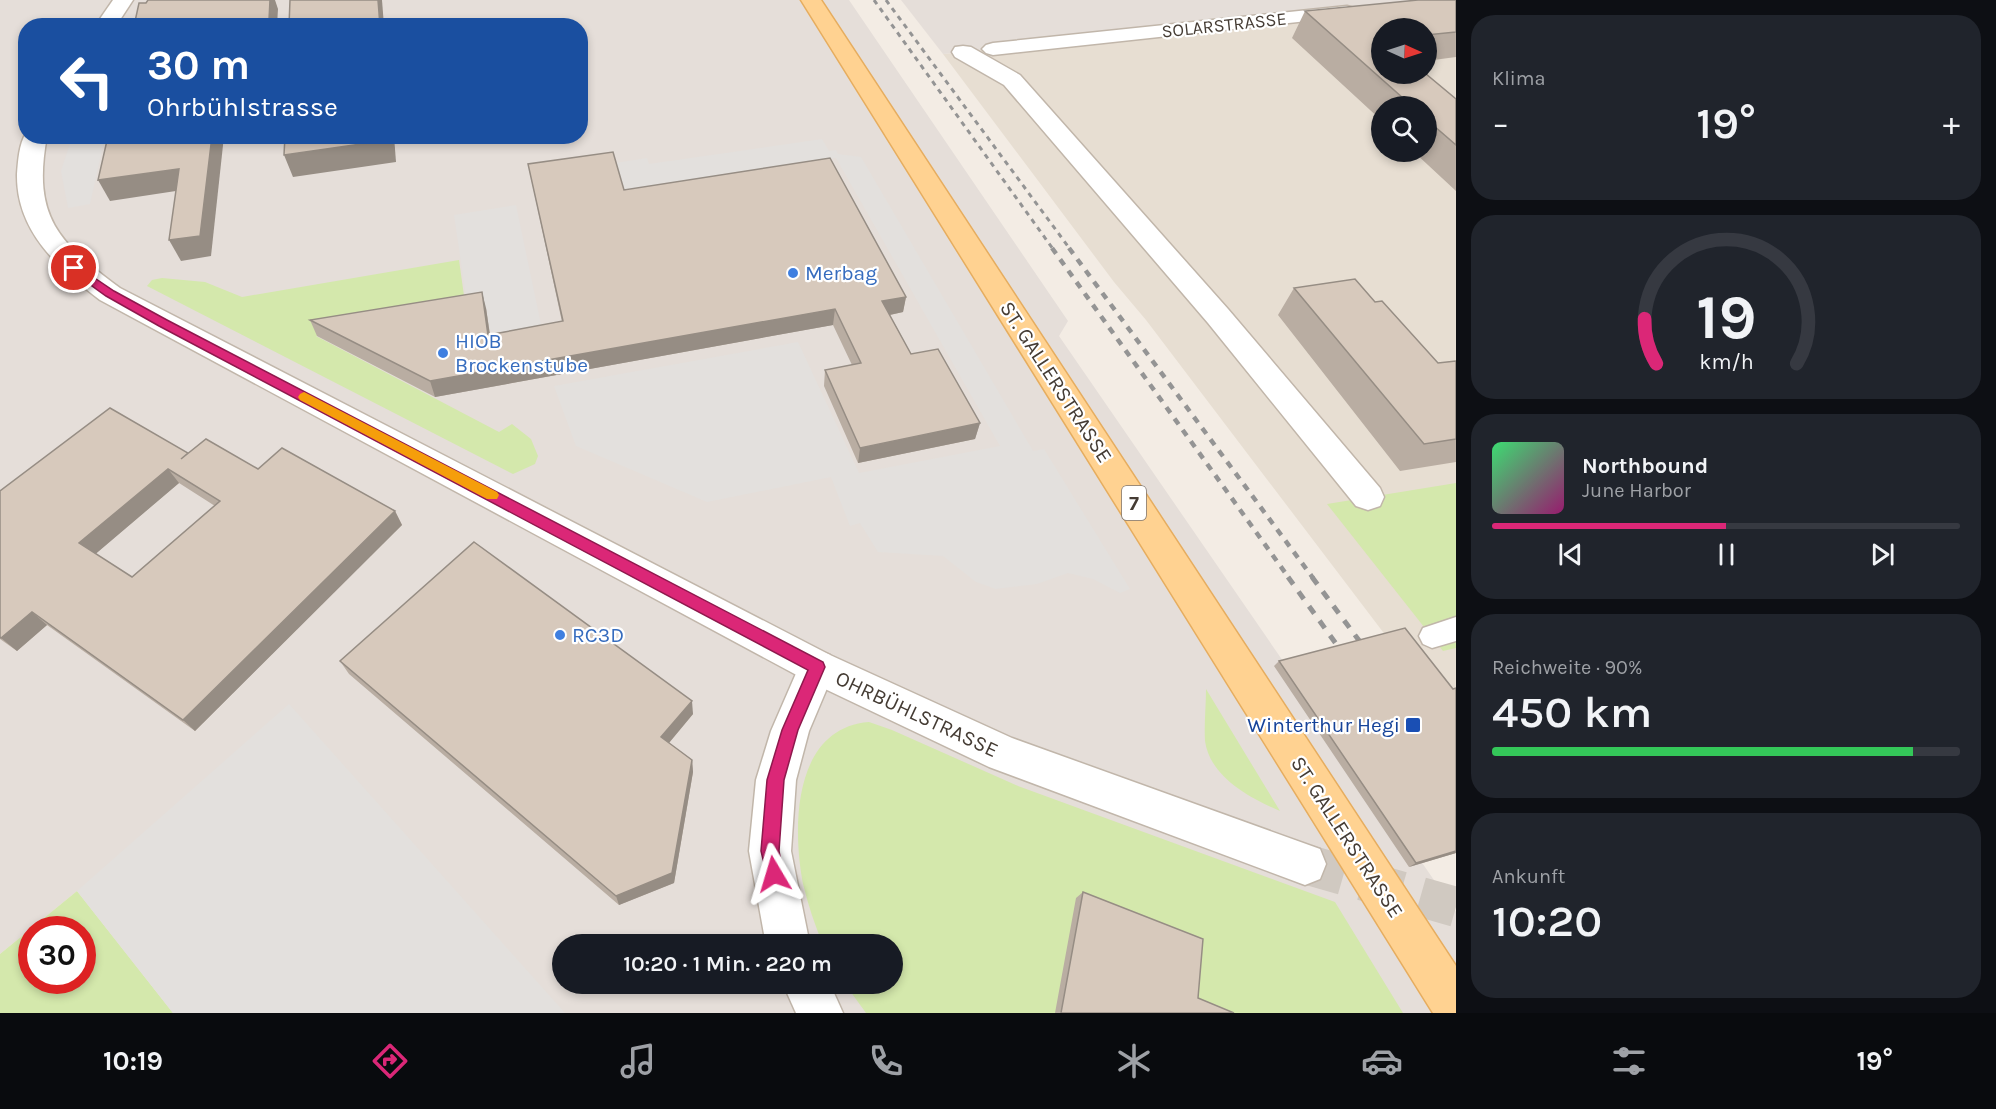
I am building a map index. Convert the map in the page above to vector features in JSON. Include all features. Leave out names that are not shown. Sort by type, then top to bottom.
[{"type":"main road","name":"ST. GALLERSTRASSE","points":[[811,0],[1456,1007]]},
{"type":"street","points":[[111,18],[123,0]]},
{"type":"street","name":"SOLARSTRASSE","points":[[997,61],[1035,57],[1052,43],[1366,10]]},
{"type":"street","points":[[963,52],[997,61],[1146,233],[1368,497]]},
{"type":"street","name":"OHRBÜHLSTRASSE","points":[[34,144],[29,173],[31,204],[59,253],[74,268],[110,294],[818,667],[1003,754],[1305,864]]},
{"type":"street","points":[[786,934],[770,851],[776,780],[790,730],[818,667]]},
{"type":"street","points":[[811,994],[820,1013]]},
{"type":"shaded area","points":[[0,0],[849,0],[1068,321],[1059,336],[1456,912],[1456,1013],[173,1013],[77,891],[46,916],[18,916],[18,939],[0,954]]},
{"type":"shaded area","points":[[901,0],[1456,0],[1456,1],[943,54]]},
{"type":"shaded area","points":[[1456,1],[1456,707],[1386,636],[1146,320],[1114,282],[943,54]]},
{"type":"shaded area","points":[[822,139],[829,151],[836,150],[838,154],[861,157],[1033,451],[1044,449],[1130,589],[1120,593],[1093,579],[1068,573],[1037,584],[996,589],[976,582],[943,556],[878,552],[860,523],[850,526],[831,477],[707,502],[576,446],[554,386],[798,342],[859,473],[1000,446],[836,158],[624,190],[615,163],[647,158],[649,164]]},
{"type":"shaded area","points":[[70,144],[103,144],[90,204],[68,208],[61,171]]},
{"type":"shaded area","points":[[516,205],[543,334],[491,343],[468,311],[454,215]]},
{"type":"shaded area","points":[[289,704],[565,1013],[173,1013],[77,891]]},
{"type":"green space","points":[[459,260],[466,310],[316,336],[499,432],[512,424],[531,439],[538,456],[535,464],[513,474],[147,286],[152,280],[162,278],[205,282],[242,297]]},
{"type":"green space","points":[[1456,483],[1456,648],[1443,651],[1327,504]]},
{"type":"green space","points":[[1206,689],[1280,811],[1256,800],[1233,785],[1223,776],[1208,754],[1205,741]]},
{"type":"green space","points":[[869,722],[892,730],[1018,786],[1335,902],[1403,1013],[866,1013],[852,994],[903,994],[903,934],[819,934],[803,884],[800,861],[799,809],[803,784],[812,761],[825,742],[844,728]]},
{"type":"green space","points":[[77,891],[173,1013],[0,1013],[0,954],[18,939],[18,994],[96,994],[96,916],[46,916]]},
{"type":"building","points":[[148,0],[270,0],[269,18],[136,18],[139,3],[146,3]]},
{"type":"building","points":[[290,0],[378,0],[379,18],[289,18]]},
{"type":"building","points":[[1418,0],[1456,0],[1456,32],[1437,34],[1437,18],[1371,18],[1371,70],[1305,11]]},
{"type":"building","points":[[1437,83],[1456,99],[1456,145],[1437,129],[1437,96],[1401,96],[1387,84]]},
{"type":"building","points":[[106,144],[211,144],[200,236],[169,240],[179,169],[98,180]]},
{"type":"building","points":[[285,144],[361,144],[284,155]]},
{"type":"building","points":[[613,152],[624,190],[830,158],[906,297],[882,301],[911,354],[938,349],[980,423],[860,448],[825,370],[861,363],[835,309],[430,381],[310,320],[482,292],[488,335],[563,321],[528,164]]},
{"type":"building","points":[[1355,279],[1375,302],[1382,301],[1438,363],[1456,361],[1456,439],[1424,444],[1294,288]]},
{"type":"building","points":[[110,408],[188,453],[181,459],[206,439],[258,469],[282,448],[395,511],[183,720],[32,612],[0,637],[0,491]],"holes":[[[168,469],[220,501],[132,577],[79,543]]]},
{"type":"building","points":[[474,542],[692,701],[661,737],[692,760],[672,873],[616,896],[340,661]]},
{"type":"building","points":[[1405,628],[1453,689],[1456,688],[1456,851],[1416,863],[1279,661]]},
{"type":"building","points":[[1083,892],[1203,939],[1198,998],[1234,1013],[1061,1013]]},
{"type":"tunnel","points":[[1305,864],[1456,907]]},
{"type":"railway","points":[[874,0],[1053,249]]},
{"type":"railway","points":[[886,0],[1070,249]]},
{"type":"railway","points":[[1052,248],[1289,578]]},
{"type":"railway","points":[[1069,248],[1313,578]]},
{"type":"railway","points":[[1288,577],[1347,659]]},
{"type":"railway","points":[[1312,577],[1369,654]]},
{"type":"slow traffic","points":[[304,397],[492,495]]},
{"type":"place","name":"Merbag","points":[[793,273]]},
{"type":"place","name":"HIOB Brockenstube","points":[[443,353]]},
{"type":"place","name":"RC3D","points":[[560,635]]},
{"type":"place","name":"Winterthur Hegi","points":[[1413,725]]},
{"type":"route","points":[[74,268],[110,294],[163,323],[818,667],[790,730],[776,780],[770,851],[774,874]]}]
